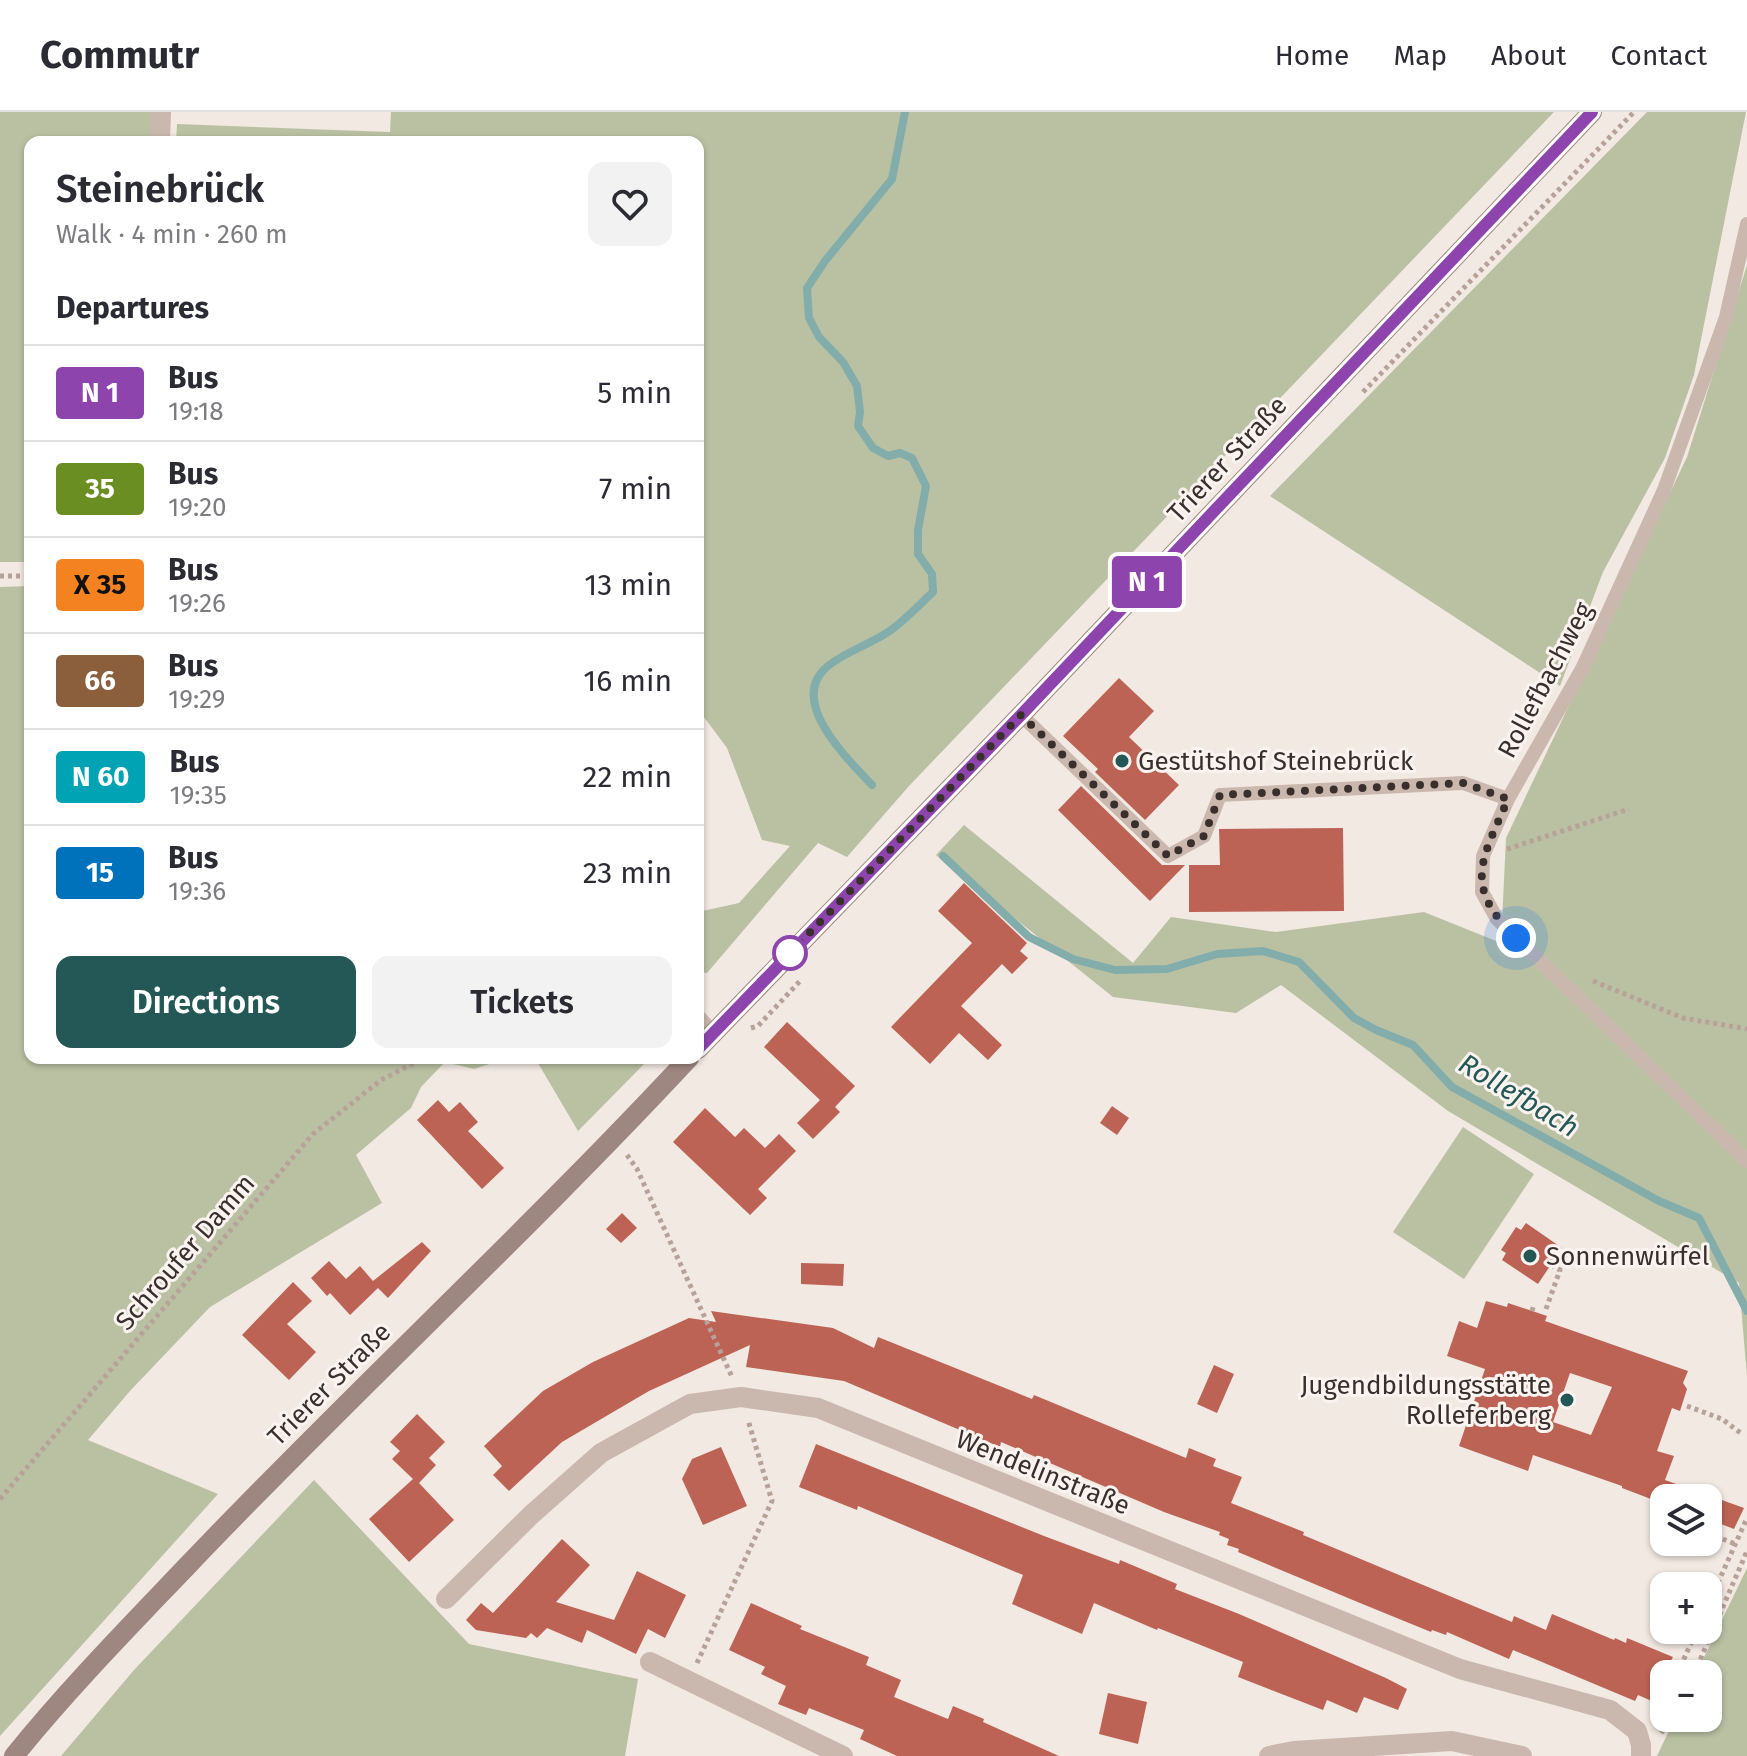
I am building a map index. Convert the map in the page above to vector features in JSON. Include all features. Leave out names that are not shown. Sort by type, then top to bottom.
[{"type":"main road","name":"Trierer Straße","points":[[704,1032],[1021,715],[1592,112]]},
{"type":"main road","name":"Trierer Straße","points":[[14,1756],[61,1698],[294,1454],[613,1140],[683,1064]]},
{"type":"street","points":[[160,136],[161,112]]},
{"type":"street","name":"Wendelinstraße","points":[[446,1599],[531,1515],[601,1453],[690,1404],[741,1397],[818,1408],[1460,1669],[1610,1710],[1637,1731],[1641,1756]]},
{"type":"street","points":[[650,1662],[843,1756]]},
{"type":"street","points":[[1269,1756],[1294,1751],[1452,1741],[1522,1756]]},
{"type":"lane","name":"Rollefbachweg","points":[[1747,224],[1726,317],[1664,490],[1583,667],[1508,799],[1483,856],[1482,892],[1497,919],[1747,1161]]},
{"type":"lane","points":[[1021,715],[1168,856],[1204,836],[1220,795],[1463,783],[1508,799]]},
{"type":"path","points":[[0,576],[24,576]]},
{"type":"path","points":[[1483,856],[1629,809]]},
{"type":"path","points":[[1583,975],[1683,1018],[1747,1029]]},
{"type":"path","name":"Schroufer Damm","points":[[0,1499],[313,1134],[381,1080],[412,1064]]},
{"type":"path","points":[[613,1140],[637,1169],[741,1397],[772,1501],[689,1682]]},
{"type":"path","points":[[1546,1309],[1560,1270],[1553,1266]]},
{"type":"path","points":[[1532,1311],[1534,1304]]},
{"type":"path","points":[[1687,1406],[1722,1419],[1742,1434]]},
{"type":"path","points":[[1722,1573],[1747,1518]]},
{"type":"path","points":[[1722,1539],[1735,1544]]},
{"type":"path","points":[[1700,1660],[1747,1551]]},
{"type":"green space","points":[[0,112],[154,112],[153,136],[24,136],[24,562],[0,562]]},
{"type":"green space","points":[[391,112],[1554,112],[909,786],[847,857],[818,843],[707,973],[704,973],[704,911],[739,903],[790,846],[762,840],[727,748],[704,717],[704,136],[176,136],[177,124],[390,132]]},
{"type":"green space","points":[[1647,112],[1746,112],[1694,375],[1665,458],[1603,572],[1560,686],[1270,496]]},
{"type":"green space","points":[[1747,265],[1747,1376],[1739,1283],[1448,1111],[1281,985],[1236,1013],[1113,997],[936,855],[964,825],[1133,963],[1171,917],[1276,932],[1424,912],[1501,943],[1506,838],[1687,457]]},
{"type":"green space","points":[[24,586],[24,1064],[443,1064],[421,1087],[411,1108],[356,1155],[382,1203],[210,1307],[88,1440],[218,1494],[0,1736],[0,587]]},
{"type":"green space","points":[[453,1064],[489,1064],[474,1069]]},
{"type":"green space","points":[[539,1064],[644,1064],[578,1131]]},
{"type":"green space","points":[[1463,1127],[1534,1174],[1464,1279],[1393,1232]]},
{"type":"green space","points":[[314,1480],[469,1644],[638,1679],[625,1756],[61,1756],[134,1670]]},
{"type":"green space","points":[[1747,1568],[1747,1756],[1657,1756],[1668,1732],[1722,1732],[1722,1660],[1703,1660],[1710,1644],[1722,1644],[1722,1620]]},
{"type":"building","name":"Gestütshof Steinebrück","points":[[1119,678],[1154,711],[1129,737],[1179,785],[1145,820],[1063,736]]},
{"type":"building","points":[[1081,786],[1162,865],[1185,865],[1150,901],[1058,810]]},
{"type":"building","points":[[1343,828],[1344,911],[1189,912],[1189,865],[1220,865],[1219,829]]},
{"type":"building","points":[[964,883],[1027,943],[1020,951],[1028,958],[1012,974],[1002,964],[961,1006],[1002,1045],[988,1060],[959,1033],[930,1064],[891,1027],[972,943],[938,911]]},
{"type":"building","points":[[787,1022],[855,1086],[835,1107],[840,1112],[813,1139],[797,1123],[820,1100],[764,1047]]},
{"type":"building","points":[[438,1100],[449,1112],[460,1102],[478,1122],[468,1131],[504,1168],[482,1189],[417,1120]]},
{"type":"building","points":[[1112,1106],[1129,1118],[1117,1135],[1100,1123]]},
{"type":"building","points":[[705,1108],[735,1137],[744,1128],[765,1148],[779,1134],[796,1151],[758,1189],[767,1198],[750,1215],[673,1142]]},
{"type":"building","points":[[622,1213],[637,1228],[621,1243],[606,1229]]},
{"type":"building","name":"Sonnenwürfel","points":[[1526,1223],[1562,1248],[1538,1284],[1502,1260],[1506,1253],[1501,1250],[1516,1227],[1521,1230]]},
{"type":"building","points":[[422,1242],[431,1251],[388,1298],[378,1288],[350,1315],[311,1278],[329,1261],[346,1279],[360,1266],[373,1281]]},
{"type":"building","points":[[801,1263],[844,1264],[843,1286],[801,1284]]},
{"type":"building","points":[[293,1282],[312,1301],[287,1324],[316,1352],[289,1380],[242,1335]]},
{"type":"building","points":[[1486,1301],[1507,1307],[1508,1303],[1547,1316],[1545,1321],[1688,1371],[1683,1383],[1687,1389],[1680,1411],[1672,1408],[1657,1451],[1674,1456],[1665,1480],[1676,1484],[1650,1484],[1650,1499],[1533,1455],[1528,1471],[1459,1446],[1485,1369],[1447,1356],[1459,1321],[1477,1328]],"holes":[[[1570,1373],[1612,1387],[1591,1435],[1553,1422]]]},
{"type":"building","points":[[711,1311],[833,1328],[874,1348],[878,1337],[1032,1399],[1034,1395],[1186,1458],[1189,1448],[1216,1459],[1213,1466],[1242,1477],[1231,1503],[1512,1622],[1514,1616],[1546,1630],[1552,1614],[1614,1640],[1626,1643],[1627,1638],[1673,1657],[1671,1660],[1650,1660],[1650,1700],[1638,1695],[1635,1701],[1513,1650],[1509,1659],[1447,1632],[1446,1635],[1431,1632],[1238,1552],[1239,1549],[1227,1545],[1229,1539],[1219,1535],[1220,1532],[1164,1512],[1001,1442],[1000,1447],[844,1381],[746,1367],[750,1345],[649,1391],[562,1442],[509,1491],[493,1475],[502,1466],[484,1446],[543,1391],[593,1362],[689,1318],[716,1322]]},
{"type":"building","points":[[1214,1365],[1234,1374],[1217,1413],[1197,1404]]},
{"type":"building","points":[[417,1414],[445,1442],[429,1458],[436,1465],[419,1483],[454,1520],[409,1562],[369,1519],[413,1479],[392,1459],[400,1451],[390,1442]]},
{"type":"building","points":[[816,1444],[1044,1536],[1119,1564],[1120,1560],[1177,1584],[1175,1589],[1386,1678],[1407,1689],[1398,1710],[1364,1697],[1357,1713],[1327,1700],[1323,1710],[1238,1677],[1243,1662],[1094,1603],[1082,1634],[1012,1604],[1023,1575],[858,1506],[857,1510],[799,1487]]},
{"type":"building","points":[[721,1447],[747,1506],[703,1525],[682,1479],[692,1459]]},
{"type":"building","points":[[1722,1500],[1744,1508],[1734,1529],[1722,1524]]},
{"type":"building","points":[[562,1539],[590,1565],[556,1602],[614,1620],[637,1571],[686,1595],[665,1638],[648,1629],[636,1654],[587,1630],[582,1643],[547,1628],[537,1638],[531,1633],[526,1638],[476,1630],[466,1620],[481,1603],[493,1613]]},
{"type":"building","points":[[751,1603],[802,1626],[800,1629],[869,1657],[866,1665],[901,1680],[894,1697],[948,1719],[953,1706],[1059,1756],[897,1756],[860,1739],[864,1730],[809,1708],[806,1715],[778,1704],[786,1686],[761,1674],[765,1667],[729,1650]]},
{"type":"building","points":[[1108,1693],[1147,1702],[1138,1744],[1099,1734]]},
{"type":"waterway","points":[[872,785],[824,727],[816,709],[814,693],[818,677],[832,663],[891,630],[933,592],[932,574],[918,554],[918,530],[926,486],[912,458],[900,453],[888,456],[873,448],[858,426],[857,386],[843,362],[819,337],[809,318],[807,288],[825,261],[892,179],[905,112]]},
{"type":"waterway","name":"Rollefbach","points":[[943,856],[1029,937],[1073,959],[1115,970],[1167,969],[1217,954],[1263,951],[1299,962],[1354,1018],[1413,1045],[1452,1087],[1659,1201],[1699,1218],[1747,1311]]},
{"type":"bus line","points":[[704,1043],[1021,715],[1592,112]]},
{"type":"place","name":"Gestütshof Steinebrück","points":[[1122,761]]},
{"type":"place","name":"Sonnenwürfel","points":[[1530,1256]]},
{"type":"place","name":"Jugendbildungsstätte Rolleferberg","points":[[1567,1400]]},
{"type":"route","points":[[790,953],[1021,715],[1168,856],[1204,836],[1220,795],[1463,783],[1508,799],[1483,856],[1482,892],[1497,919],[1516,938]]}]
